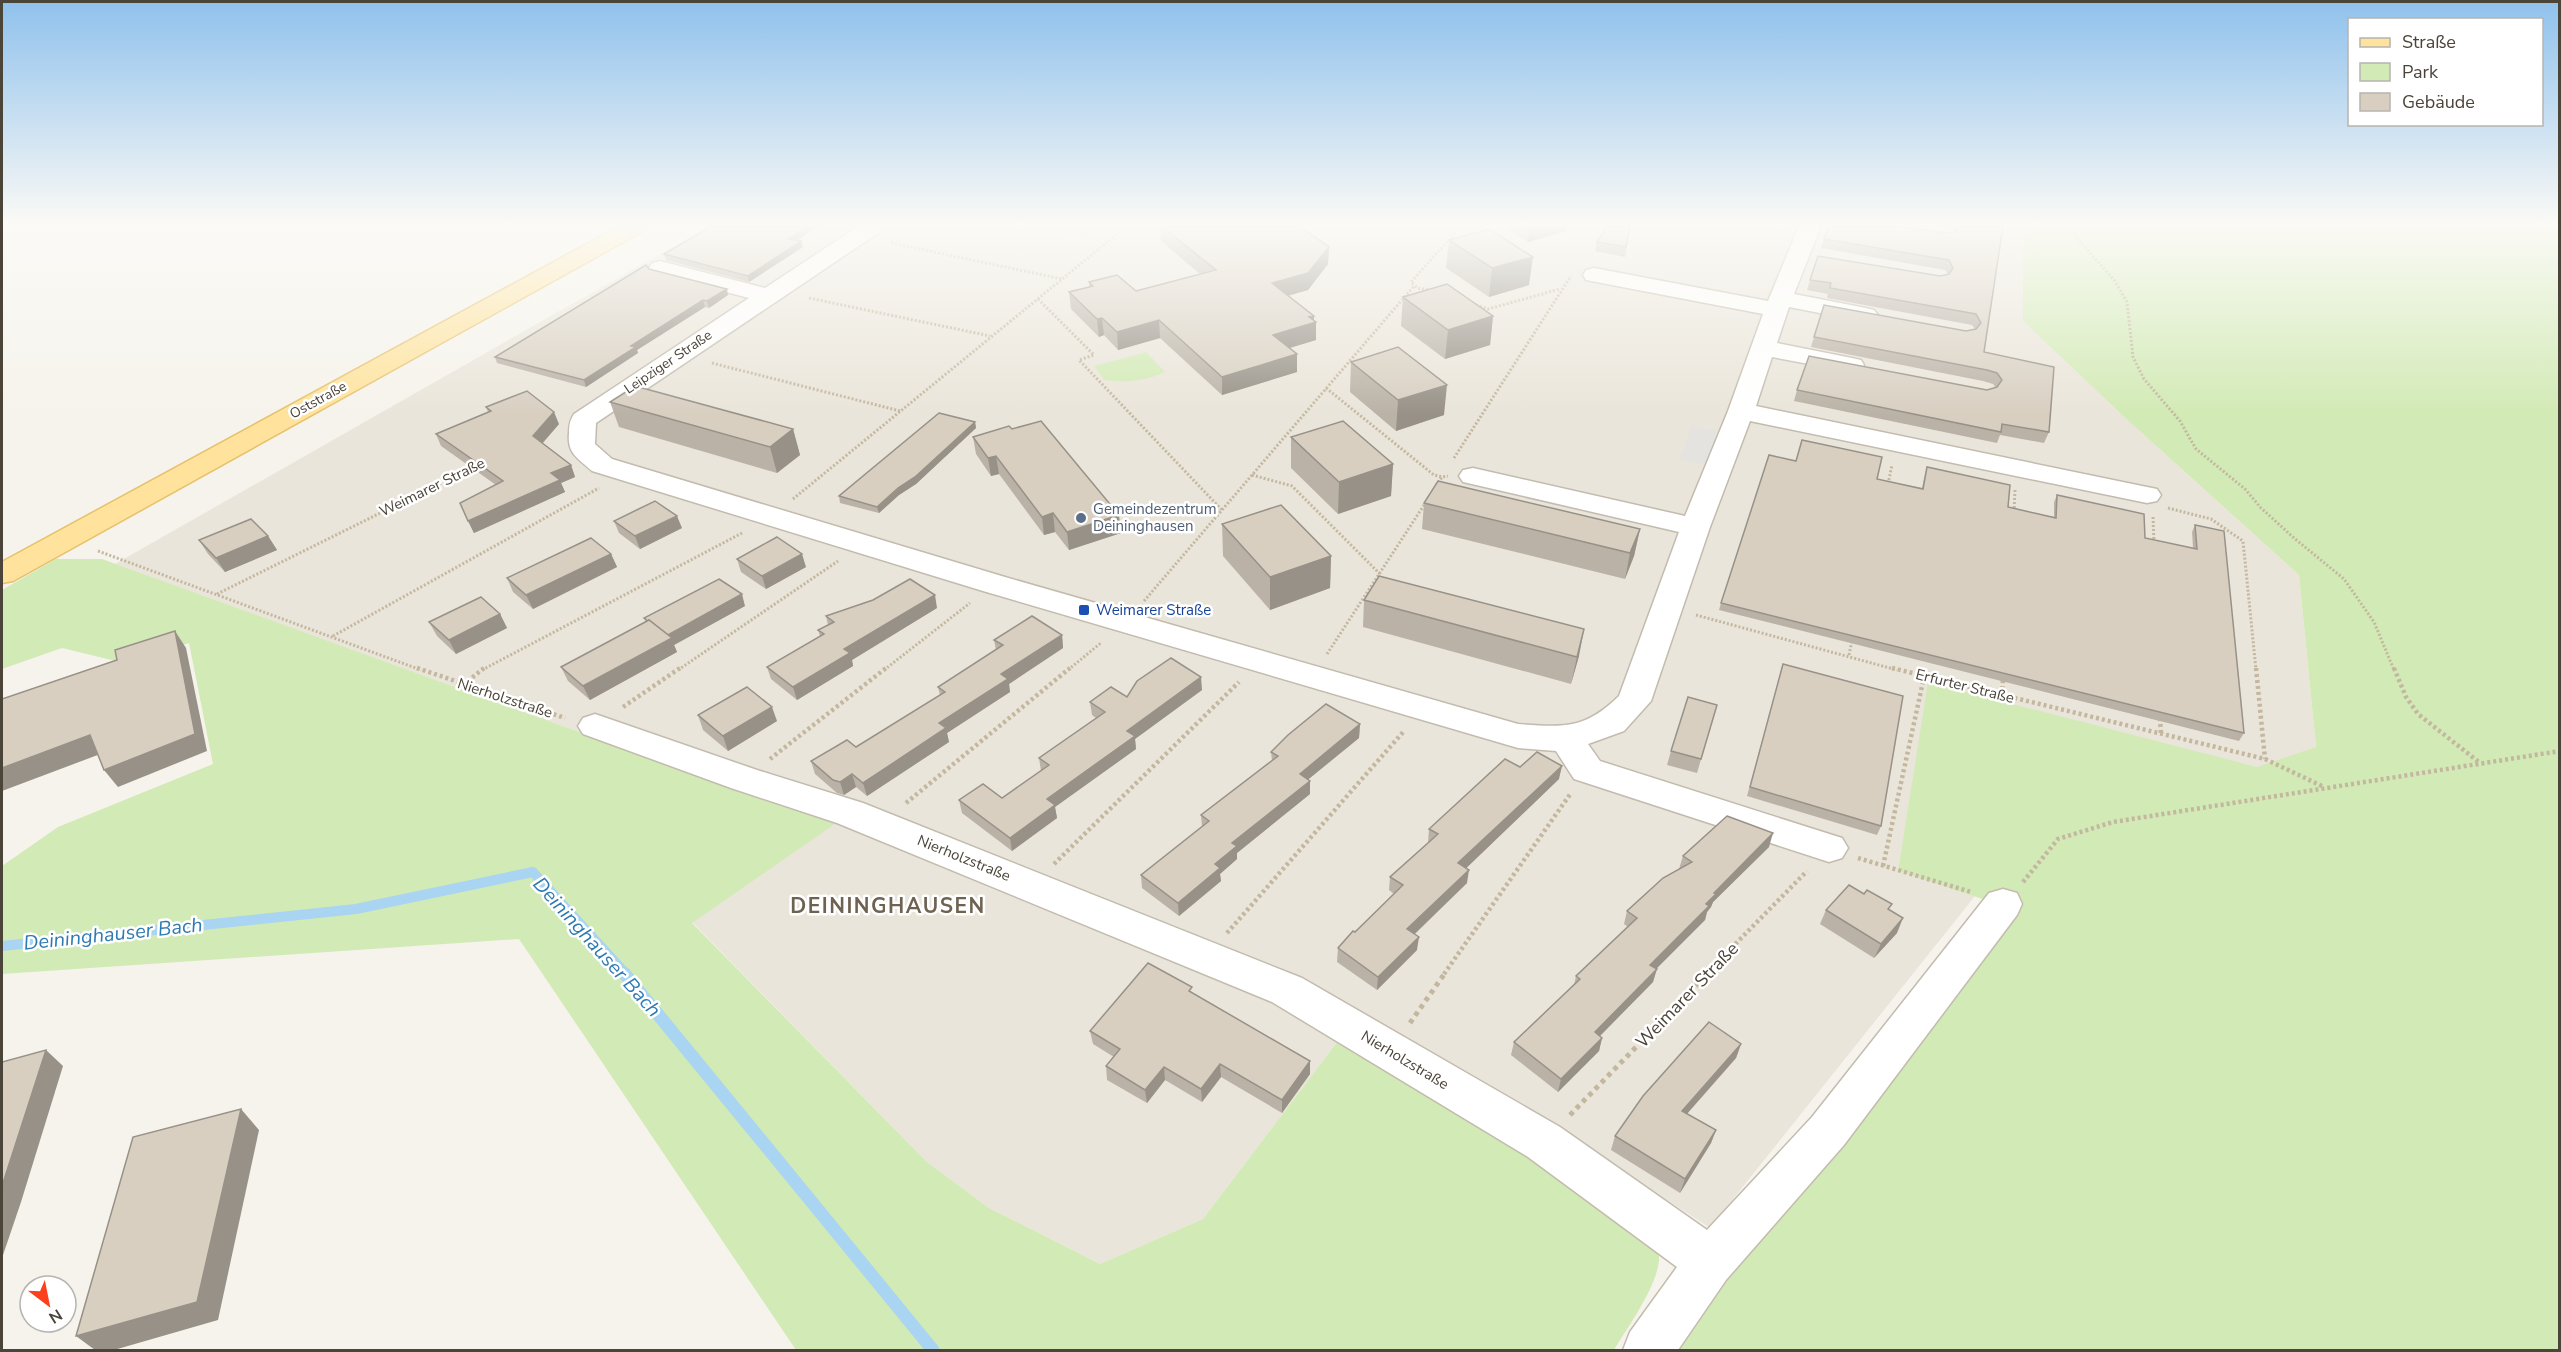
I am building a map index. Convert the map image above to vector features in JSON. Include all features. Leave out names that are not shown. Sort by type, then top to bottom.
[{"type":"main road","name":"Oststraße","points":[[2,574],[520,289]]},
{"type":"street","points":[[750,289],[771,294]]},
{"type":"street","name":"Leipziger Straße","points":[[626,473],[602,465],[580,446],[583,420],[778,289]]},
{"type":"street","points":[[1683,289],[1883,318]]},
{"type":"street","points":[[626,473],[1422,710],[1518,736],[1566,739],[1612,723],[1634,701],[1695,527],[1742,411],[1778,304],[1788,289]]},
{"type":"street","points":[[1763,348],[1879,370]]},
{"type":"street","points":[[1742,411],[2016,468],[2150,500]]},
{"type":"street","points":[[1473,476],[1695,527]]},
{"type":"street","name":"Nierholzstraße","points":[[595,726],[880,825],[1287,990],[1544,1142],[1686,1243],[1709,1263]]},
{"type":"street","points":[[1566,739],[1587,770],[1829,848]]},
{"type":"street","points":[[1648,1350],[1709,1263],[1828,1131],[2003,904]]},
{"type":"path","points":[[463,685],[486,667],[772,517],[1050,289]]},
{"type":"path","points":[[880,825],[1126,621],[1411,289]]},
{"type":"path","points":[[1428,289],[1432,290]]},
{"type":"path","points":[[1466,302],[1488,309],[1560,289]]},
{"type":"path","points":[[2120,289],[2127,302],[2133,357],[2145,379],[2180,421],[2196,448],[2245,489],[2261,508],[2286,531],[2344,579],[2374,622],[2406,697],[2418,714],[2480,763]]},
{"type":"path","points":[[771,294],[990,337]]},
{"type":"path","points":[[1038,299],[1094,356],[1079,360],[1222,510]]},
{"type":"path","points":[[679,354],[900,411]]},
{"type":"path","points":[[1326,388],[1434,475],[1442,477]]},
{"type":"path","points":[[1887,488],[1897,444]]},
{"type":"path","name":"Weimarer Straße","points":[[217,594],[476,465]]},
{"type":"path","points":[[2013,516],[2016,468]]},
{"type":"path","points":[[332,637],[626,473]]},
{"type":"path","points":[[1252,475],[1292,486],[1380,574]]},
{"type":"path","points":[[2154,550],[2150,500],[2211,519],[2243,541],[2265,759]]},
{"type":"path","name":"Nierholzstraße","points":[[59,541],[124,559],[463,685],[595,726]]},
{"type":"path","points":[[595,726],[864,543]]},
{"type":"path","points":[[744,779],[994,584]]},
{"type":"path","name":"Erfurter Straße","points":[[1666,607],[1924,676],[2265,759],[2324,788]]},
{"type":"path","points":[[1849,655],[1854,633]]},
{"type":"path","points":[[1032,886],[1261,661]]},
{"type":"path","points":[[2002,695],[2003,672]]},
{"type":"path","points":[[1883,866],[1924,676]]},
{"type":"path","points":[[1209,958],[1227,933],[1422,710]]},
{"type":"path","points":[[2160,710],[2161,733]]},
{"type":"path","points":[[1829,848],[1981,895],[2003,904],[2058,839],[2113,822],[2559,751]]},
{"type":"path","points":[[1387,1049],[1419,1012],[1587,770]]},
{"type":"path","name":"Weimarer Straße","points":[[1544,1142],[1829,848]]},
{"type":"shaded area","points":[[598,289],[2048,289],[2132,424],[2299,575],[2316,748],[2257,768],[1929,682],[1898,871],[1975,896],[1710,1228],[1571,1137],[1338,1041],[1203,1219],[1100,1264],[989,1208],[927,1162],[692,922],[838,820],[571,729],[115,564]]},
{"type":"shaded area","points":[[1692,426],[1717,431],[1706,464],[1679,460]]},
{"type":"green space","points":[[2023,289],[2559,289],[2559,1350],[1679,1350],[1712,1288],[2016,910],[1898,871],[1928,682],[2257,767],[2316,747],[2299,575],[2132,424],[2023,321]]},
{"type":"green space","points":[[1146,352],[1165,372],[1143,379],[1112,381],[1104,380],[1094,366]]},
{"type":"green space","points":[[56,559],[102,559],[571,729],[839,821],[692,923],[927,1162],[989,1208],[1100,1264],[1203,1219],[1338,1041],[1476,1124],[1649,1234],[1657,1248],[1659,1261],[1651,1287],[1614,1350],[796,1350],[519,939],[2,974],[2,866],[58,827],[213,764],[189,643],[124,663],[62,648],[2,669],[2,590]]},
{"type":"building","points":[[606,289],[727,289],[707,301],[703,300],[631,346],[636,347],[584,380],[495,357]]},
{"type":"building","points":[[1081,289],[1134,289],[1136,291],[1143,289],[1280,289],[1314,316],[1309,317],[1316,322],[1273,335],[1297,354],[1222,377],[1159,320],[1117,332],[1102,318],[1097,319],[1069,292]]},
{"type":"building","points":[[1430,289],[1454,289],[1493,316],[1448,330],[1403,297]]},
{"type":"building","points":[[1836,289],[1993,289],[1984,352],[2054,367],[2049,432],[2002,424],[2001,432],[1797,390],[1809,356],[1987,390],[1997,387],[2002,380],[1997,373],[1987,370],[1814,337],[1824,305],[1966,331],[1976,329],[1981,323],[1976,314]]},
{"type":"building","points":[[1398,347],[1447,385],[1398,400],[1351,362]]},
{"type":"building","points":[[635,386],[793,429],[770,447],[610,402]]},
{"type":"building","points":[[527,391],[554,412],[533,436],[571,465],[551,473],[560,480],[468,521],[460,503],[503,481],[436,434],[491,411],[486,407]]},
{"type":"building","points":[[939,413],[975,422],[915,477],[898,488],[877,507],[839,496]]},
{"type":"building","points":[[1041,421],[1119,515],[1067,532],[1053,513],[1042,517],[996,456],[988,458],[973,437],[1009,426],[1012,429]]},
{"type":"building","points":[[1343,421],[1393,464],[1339,482],[1291,437]]},
{"type":"building","points":[[1802,440],[1882,457],[1877,479],[1923,489],[1927,467],[2010,485],[2008,507],[2056,518],[2057,495],[2144,514],[2145,538],[2197,549],[2195,525],[2224,531],[2244,733],[1721,603],[1769,455],[1796,461]]},
{"type":"building","points":[[1438,481],[1640,529],[1630,553],[1424,503]]},
{"type":"building","points":[[655,501],[677,516],[635,536],[614,521]]},
{"type":"building","points":[[1281,505],[1331,556],[1270,577],[1222,524]]},
{"type":"building","points":[[251,519],[268,536],[216,558],[199,540]]},
{"type":"building","points":[[777,537],[802,554],[762,576],[737,559]]},
{"type":"building","points":[[591,538],[611,554],[526,595],[507,578]]},
{"type":"building","points":[[1379,576],[1584,629],[1577,657],[1364,600]]},
{"type":"building","points":[[719,579],[742,594],[668,635],[644,618]]},
{"type":"building","points":[[910,579],[935,595],[844,649],[850,653],[793,687],[767,667],[824,634],[818,630],[834,622],[826,616],[873,600]]},
{"type":"building","points":[[481,597],[500,614],[449,640],[429,622]]},
{"type":"building","points":[[1032,616],[1062,635],[1001,674],[1008,679],[939,723],[946,728],[863,783],[852,774],[840,782],[833,780],[811,761],[847,740],[856,747],[945,692],[938,687],[1003,645],[994,640]]},
{"type":"building","points":[[649,620],[672,638],[583,686],[561,667]]},
{"type":"building","points":[[175,631],[195,734],[104,770],[90,735],[2,768],[2,699],[117,660],[115,650]]},
{"type":"building","points":[[1171,658],[1201,677],[1127,731],[1135,736],[1047,799],[1055,805],[1010,838],[959,800],[983,784],[1002,798],[1049,765],[1039,758],[1105,712],[1090,702],[1111,687],[1127,697],[1137,681]]},
{"type":"building","points":[[1783,664],[1903,696],[1881,826],[1750,787]]},
{"type":"building","points":[[747,687],[772,707],[723,736],[698,715]]},
{"type":"building","points":[[1688,697],[1717,705],[1701,759],[1671,751]]},
{"type":"building","points":[[1326,704],[1360,724],[1300,774],[1310,781],[1232,843],[1237,846],[1215,864],[1220,868],[1178,903],[1141,875],[1209,821],[1201,815],[1278,756],[1271,752]]},
{"type":"building","points":[[1537,752],[1562,766],[1458,863],[1469,870],[1407,929],[1419,937],[1378,977],[1338,948],[1403,885],[1390,877],[1438,834],[1429,829],[1505,759],[1520,767]]},
{"type":"building","points":[[1727,816],[1773,833],[1714,893],[1716,894],[1706,904],[1709,906],[1650,965],[1657,969],[1595,1032],[1602,1038],[1561,1079],[1514,1042],[1580,979],[1576,976],[1637,918],[1627,911],[1663,878],[1692,862],[1683,856]]},
{"type":"building","points":[[1849,885],[1864,894],[1867,890],[1892,904],[1888,909],[1903,918],[1881,944],[1826,910]]},
{"type":"building","points":[[1148,963],[1192,987],[1189,991],[1310,1061],[1282,1100],[1220,1064],[1201,1089],[1164,1067],[1145,1090],[1106,1066],[1120,1049],[1090,1031]]},
{"type":"building","points":[[1709,1022],[1741,1044],[1682,1111],[1716,1130],[1685,1179],[1615,1136],[1643,1096]]},
{"type":"building","points":[[46,1050],[2,1186],[2,1062]]},
{"type":"building","points":[[241,1109],[197,1302],[76,1336],[78,1334],[133,1137]]},
{"type":"waterway","name":"Deininghauser Bach","points":[[2,946],[356,909],[533,872],[626,974]]},
{"type":"waterway","name":"Deininghauser Bach","points":[[624,973],[933,1350]]},
{"type":"place","name":"Gemeindezentrum Deininghausen","points":[[1081,518]]},
{"type":"place","name":"Weimarer Straße","points":[[1084,610]]},
{"type":"district","name":"DEININGHAUSEN","points":[[888,906]]}]
